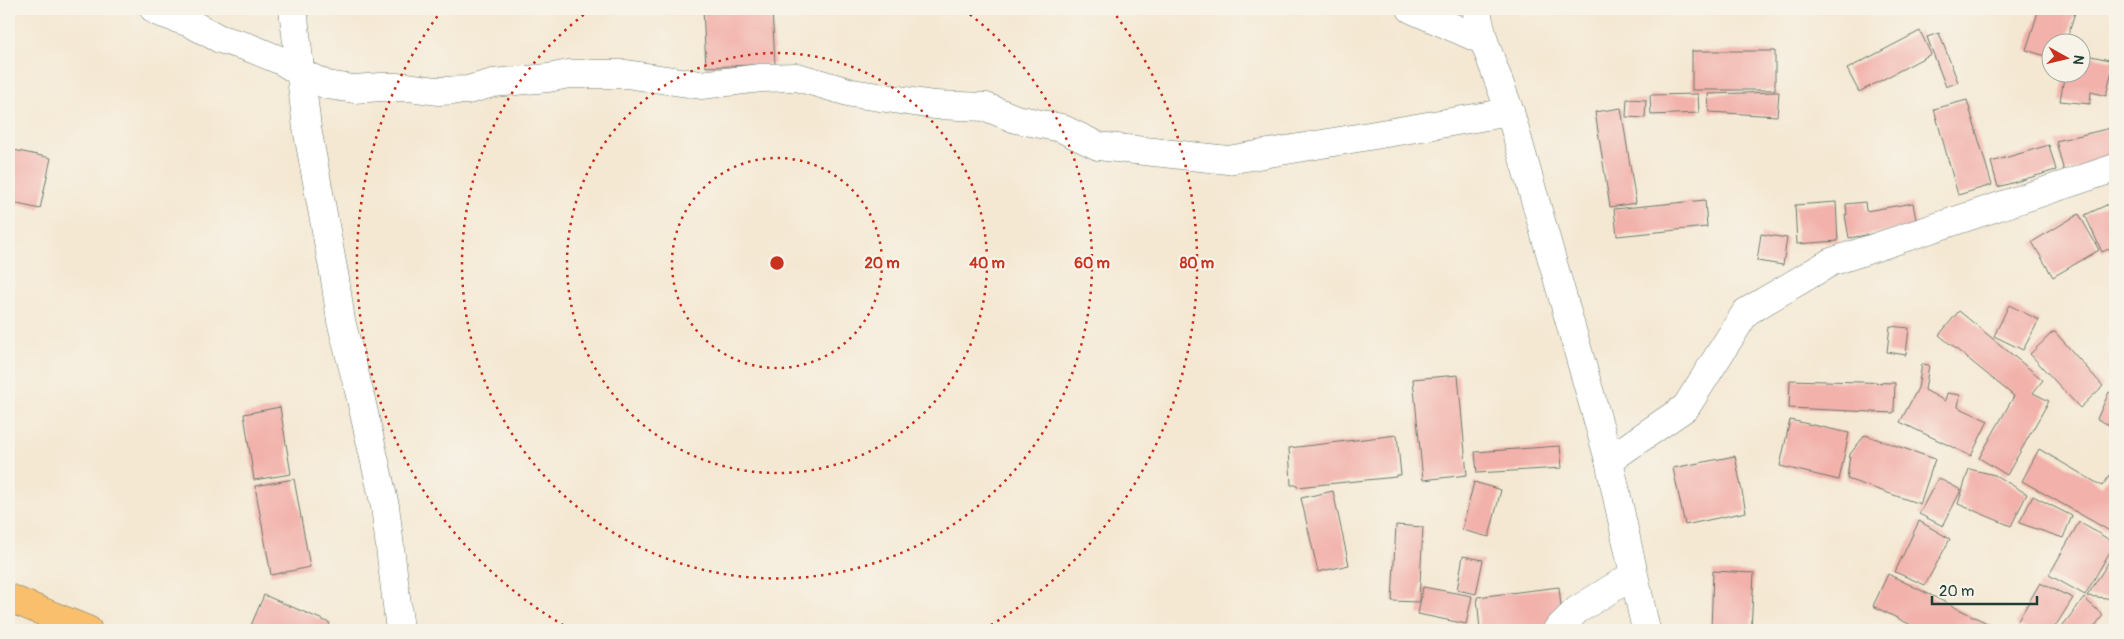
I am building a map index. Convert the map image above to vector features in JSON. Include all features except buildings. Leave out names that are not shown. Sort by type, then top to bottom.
[{"type":"main road","points":[[9,598],[88,630]]},
{"type":"street","points":[[154,9],[190,23],[220,39],[248,47],[282,61],[301,73],[327,84],[354,89],[408,87],[437,91],[468,90],[493,83],[548,78],[568,74],[626,74],[701,85],[762,78],[797,77],[852,93],[934,105],[986,107],[1016,119],[1061,128],[1098,146],[1228,160],[1510,112]]},
{"type":"street","points":[[293,9],[306,128],[335,279],[341,321],[385,506],[400,630]]},
{"type":"street","points":[[1411,9],[1484,41]]},
{"type":"street","points":[[1476,9],[1484,41],[1510,112],[1609,460],[1632,576],[1646,630]]},
{"type":"street","points":[[1609,460],[1686,407],[1746,312],[1831,262],[2115,168]]},
{"type":"street","points":[[1557,630],[1577,610],[1632,576]]}]
